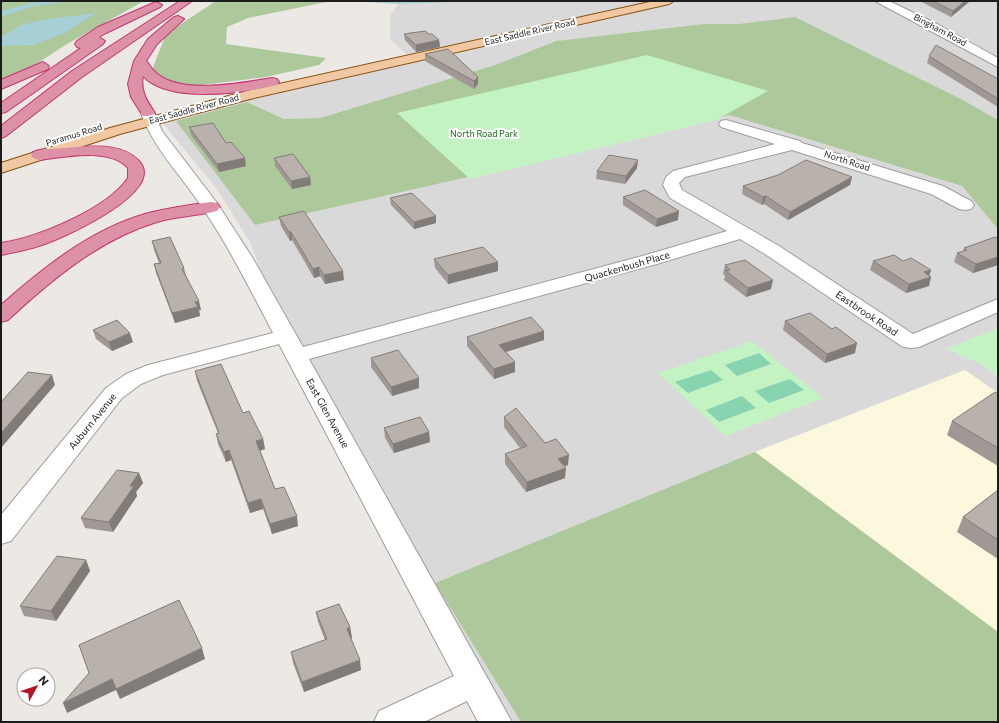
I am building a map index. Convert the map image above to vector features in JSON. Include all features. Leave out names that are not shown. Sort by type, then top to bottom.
[{"type":"highway","points":[[149,117],[138,97],[135,84],[140,61],[155,40],[191,2]]},
{"type":"highway","points":[[1,133],[77,74],[191,2]]},
{"type":"highway","points":[[1,85],[41,67],[102,30],[160,3]]},
{"type":"highway","points":[[1,109],[70,60],[160,3]]},
{"type":"highway","points":[[140,61],[144,71],[155,80],[178,88],[208,88],[272,82]]},
{"type":"highway","points":[[1,249],[32,242],[73,225],[116,198],[128,189],[136,178],[136,169],[134,164],[116,154],[90,151],[39,155]]},
{"type":"highway","points":[[1,316],[34,286],[68,261],[118,232],[152,218],[211,207]]},
{"type":"main road","name":"East Saddle River Road","points":[[149,117],[669,1]]},
{"type":"main road","name":"East Saddle River Road","points":[[1,168],[149,117],[272,82],[391,62]]},
{"type":"main road","name":"Paramus Road","points":[[1,158],[52,142],[149,117]]},
{"type":"street","name":"Bingham Road","points":[[880,1],[933,26],[998,63]]},
{"type":"street","name":"East Glen Avenue","points":[[149,117],[155,132],[211,207],[243,257],[495,722]]},
{"type":"street","name":"North Road","points":[[726,124],[795,144],[937,190],[965,205]]},
{"type":"street","points":[[743,232],[676,194],[671,188],[670,183],[673,178],[684,172],[795,144]]},
{"type":"street","name":"Eastbrook Road","points":[[743,232],[911,342],[998,305]]},
{"type":"street","name":"Quackenbush Place","points":[[296,356],[653,259],[743,232]]},
{"type":"street","name":"Auburn Avenue","points":[[1,534],[114,393],[122,386],[131,380],[154,371],[285,336]]},
{"type":"street","points":[[391,722],[474,682]]},
{"type":"shaded area","points":[[488,1],[998,1],[998,120],[963,100],[856,47],[739,24],[704,24],[556,41],[495,65],[320,118],[284,119],[247,102],[176,121],[671,128],[729,115],[962,186],[998,229],[998,328],[947,349],[985,366],[998,378],[998,393],[965,370],[755,452],[435,583],[521,722],[514,722],[296,356],[285,336],[250,242],[217,189],[161,121],[413,60],[390,39],[390,16],[398,4]]},
{"type":"shaded area","points":[[965,370],[998,393],[998,632],[755,452]]},
{"type":"green space","points":[[1,1],[144,1],[67,44],[18,76],[1,81]]},
{"type":"green space","points":[[216,1],[331,1],[248,18],[227,27],[226,44],[326,58],[319,65],[266,77],[194,86],[149,77],[165,37],[158,39]]},
{"type":"green space","points":[[795,17],[963,100],[998,120],[998,229],[962,186],[729,115],[512,167],[255,225],[176,121],[247,102],[284,119],[320,118],[495,65],[556,41],[704,24],[739,24]]},
{"type":"green space","name":"North Road Park","points":[[647,55],[768,91],[716,120],[470,179],[397,113]]},
{"type":"green space","points":[[998,328],[998,378],[985,366],[947,349]]},
{"type":"green space","points":[[752,341],[823,398],[725,436],[658,373]]},
{"type":"green space","points":[[759,353],[771,364],[737,376],[725,365]]},
{"type":"green space","points":[[711,370],[723,380],[688,393],[675,382]]},
{"type":"green space","points":[[790,379],[804,390],[769,403],[755,391]]},
{"type":"green space","points":[[742,396],[756,408],[719,422],[706,410]]},
{"type":"green space","points":[[755,452],[998,632],[998,722],[521,722],[435,583]]},
{"type":"water","points":[[73,1],[34,6],[1,17],[1,11],[31,3]]},
{"type":"water","points":[[351,1],[488,1],[398,4]]},
{"type":"water","points":[[96,13],[63,34],[33,45],[1,46],[1,37],[21,25],[41,20]]},
{"type":"building","points":[[933,1],[965,1],[953,11]]},
{"type":"building","points":[[425,31],[432,34],[439,40],[416,45],[404,34]]},
{"type":"building","points":[[936,45],[998,79],[998,99],[929,56]]},
{"type":"building","points":[[448,49],[478,77],[474,81],[425,54]]},
{"type":"building","points":[[213,123],[226,143],[231,142],[245,158],[217,164],[189,127]]},
{"type":"building","points":[[293,154],[310,177],[291,181],[274,158]]},
{"type":"building","points":[[609,155],[638,160],[626,176],[597,171]]},
{"type":"building","points":[[806,160],[852,177],[790,212],[766,196],[763,197],[743,186],[778,175]]},
{"type":"building","points":[[645,190],[679,211],[657,219],[623,197]]},
{"type":"building","points":[[412,193],[436,216],[414,222],[390,198]]},
{"type":"building","points":[[304,211],[343,271],[324,275],[319,267],[313,269],[291,232],[289,232],[279,217]]},
{"type":"building","points":[[170,237],[184,268],[182,269],[199,301],[195,302],[198,307],[172,313],[154,264],[161,263],[152,241]]},
{"type":"building","points":[[995,237],[998,239],[998,257],[976,264],[957,253],[967,250],[964,248]]},
{"type":"building","points":[[483,247],[498,262],[448,275],[434,259]]},
{"type":"building","points":[[894,255],[903,261],[911,258],[931,270],[924,272],[931,277],[909,284],[873,261]]},
{"type":"building","points":[[745,260],[773,280],[748,288],[726,271],[730,270],[725,265]]},
{"type":"building","points":[[810,313],[832,329],[836,327],[857,343],[827,354],[785,321]]},
{"type":"building","points":[[531,317],[544,331],[499,345],[515,362],[494,369],[467,337]]},
{"type":"building","points":[[117,320],[130,333],[109,342],[93,330]]},
{"type":"building","points":[[398,350],[419,378],[391,387],[371,358]]},
{"type":"building","points":[[221,364],[243,413],[249,411],[263,439],[256,441],[275,489],[284,487],[297,516],[270,524],[261,499],[248,503],[229,450],[224,452],[216,434],[219,433],[195,371]]},
{"type":"building","points":[[28,372],[52,375],[1,433],[1,402]]},
{"type":"building","points":[[995,392],[998,394],[998,448],[952,421]]},
{"type":"building","points":[[516,408],[545,443],[556,439],[569,455],[558,459],[566,468],[527,482],[505,454],[527,446],[504,417]]},
{"type":"building","points":[[420,417],[429,432],[393,444],[384,428]]},
{"type":"building","points":[[117,470],[139,473],[130,486],[134,486],[109,522],[81,518]]},
{"type":"building","points":[[998,490],[998,540],[963,517]]},
{"type":"building","points":[[57,556],[86,560],[51,611],[20,606]]},
{"type":"building","points":[[179,600],[202,648],[116,689],[112,679],[63,703],[89,673],[79,645]]},
{"type":"building","points":[[339,604],[350,627],[347,629],[360,660],[302,682],[291,652],[327,639],[316,612]]}]
